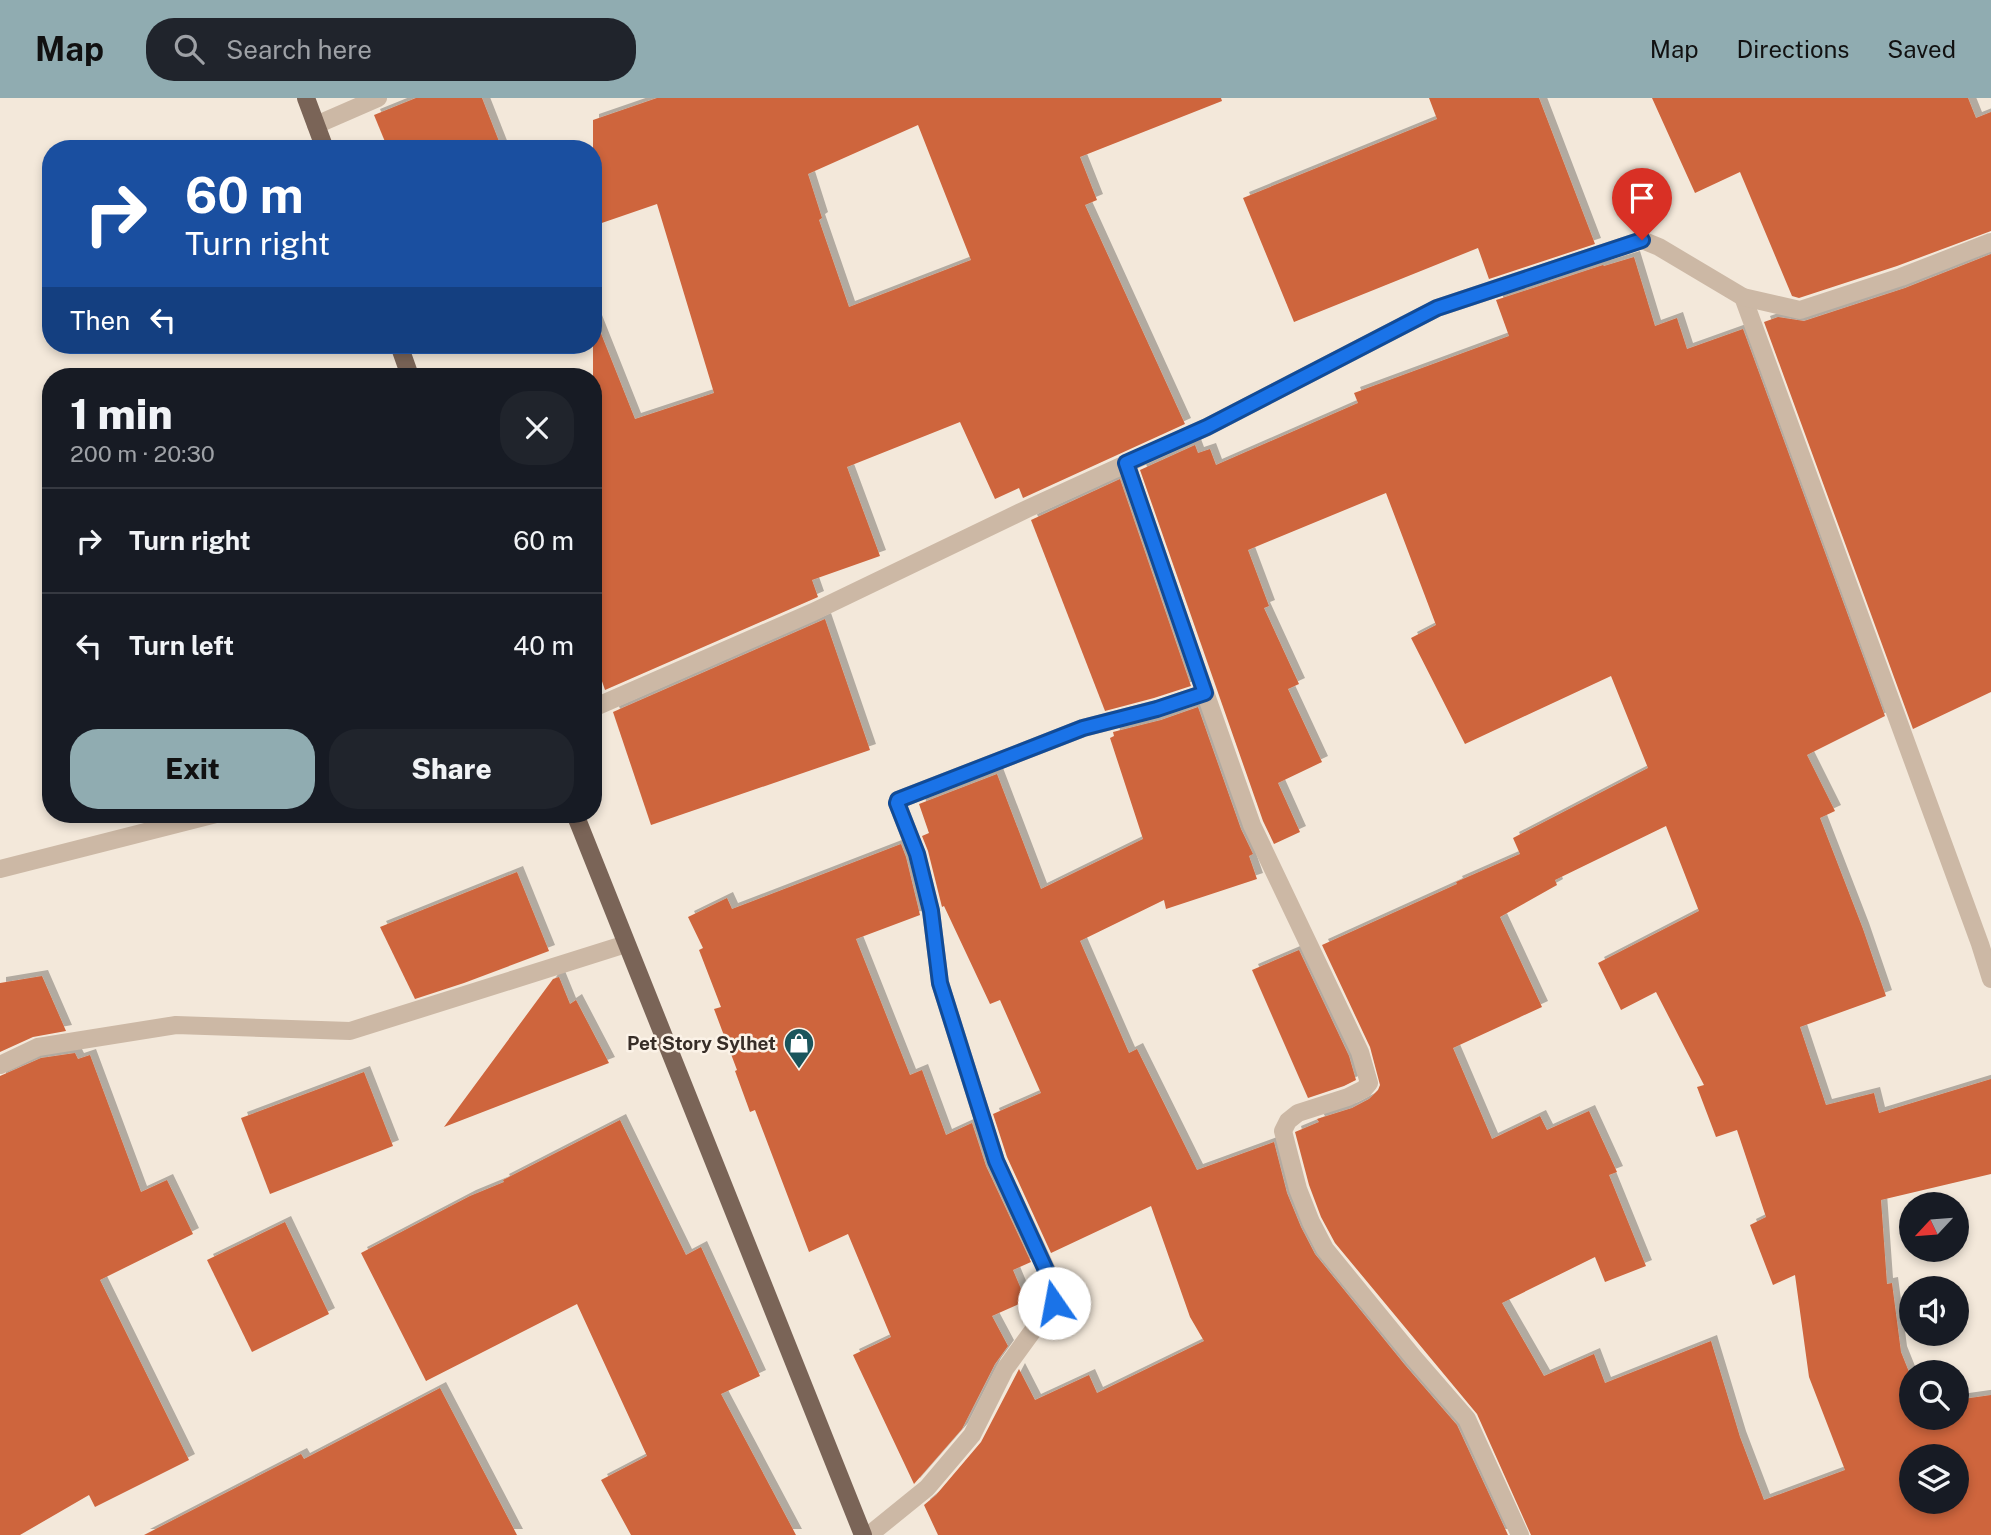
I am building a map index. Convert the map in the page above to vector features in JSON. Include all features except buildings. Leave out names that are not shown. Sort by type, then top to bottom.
[{"type":"main road","points":[[306,98],[322,140]]},
{"type":"main road","points":[[579,823],[863,1535]]},
{"type":"street","points":[[316,125],[378,98]]},
{"type":"street","points":[[602,704],[813,612],[1029,508],[1207,427],[1437,308],[1642,240],[1659,247],[1743,297],[1800,310],[1901,277],[1991,242]]},
{"type":"street","points":[[1743,297],[1991,979]]},
{"type":"street","points":[[1126,463],[1252,825],[1360,1052],[1368,1083],[1364,1089],[1348,1097],[1297,1112],[1288,1121],[1283,1131],[1298,1189],[1311,1223],[1325,1248],[1467,1419],[1520,1535]]},
{"type":"street","points":[[869,1535],[927,1488],[972,1435],[1005,1369],[1054,1303],[1056,1292],[996,1161],[940,983],[931,911],[917,854],[898,800],[1083,728],[1157,709],[1205,693]]},
{"type":"street","points":[[0,869],[181,823]]},
{"type":"street","points":[[0,1065],[37,1047],[176,1025],[349,1031],[626,944]]},
{"type":"place","name":"Pet Story Sylhet","points":[[799,1070]]},
{"type":"route","points":[[1054,1303],[1056,1292],[996,1161],[940,983],[931,911],[917,854],[898,800],[1083,728],[1157,709],[1205,693],[1126,463],[1207,427],[1437,308],[1642,240]]}]
